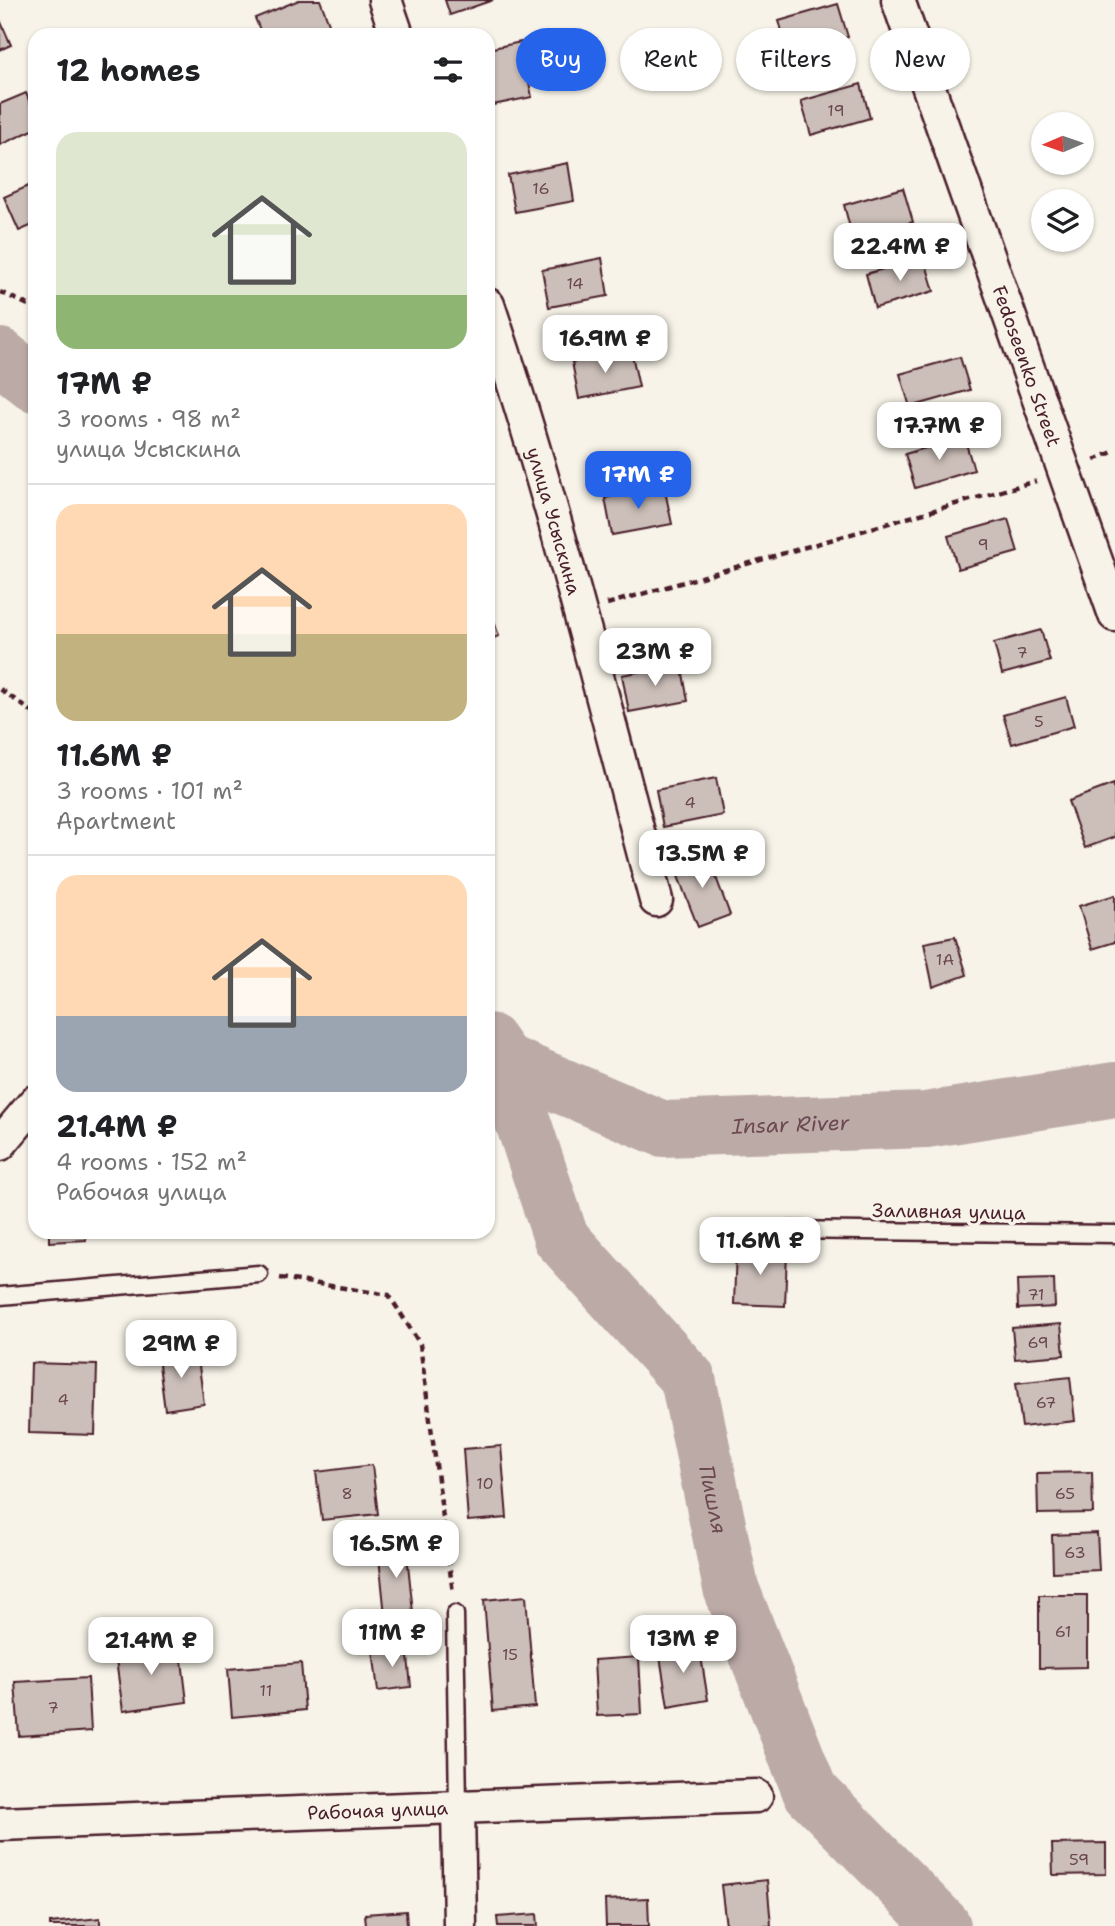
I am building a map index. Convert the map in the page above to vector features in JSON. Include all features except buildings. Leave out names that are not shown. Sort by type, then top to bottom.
[{"type":"street","points":[[386,0],[395,28]]},
{"type":"street","name":"Fedoseenko Street","points":[[898,0],[1115,615]]},
{"type":"street","name":"улица Усыскина","points":[[495,325],[518,392],[580,612],[656,900]]},
{"type":"street","points":[[0,1144],[28,1110]]},
{"type":"street","name":"Рабочая улица","points":[[0,1824],[756,1796]]},
{"type":"street","points":[[458,1806],[460,1926]]},
{"type":"lane","name":"Заливная улица","points":[[782,1230],[1115,1234]]},
{"type":"lane","points":[[0,1296],[259,1274]]},
{"type":"lane","points":[[456,1614],[458,1806]]},
{"type":"path","points":[[0,292],[28,305]]},
{"type":"path","points":[[580,612],[1067,473],[1115,451]]},
{"type":"path","points":[[0,689],[28,709]]},
{"type":"path","points":[[259,1274],[388,1296],[421,1344],[456,1614]]},
{"type":"waterway","name":"Insar River","points":[[0,356],[28,378]]},
{"type":"waterway","name":"Insar River","points":[[495,1050],[503,1061],[663,1129],[926,1120],[1115,1090]]},
{"type":"waterway","name":"Пишля","points":[[503,1061],[561,1238],[688,1379],[731,1588],[810,1791],[943,1926]]}]
